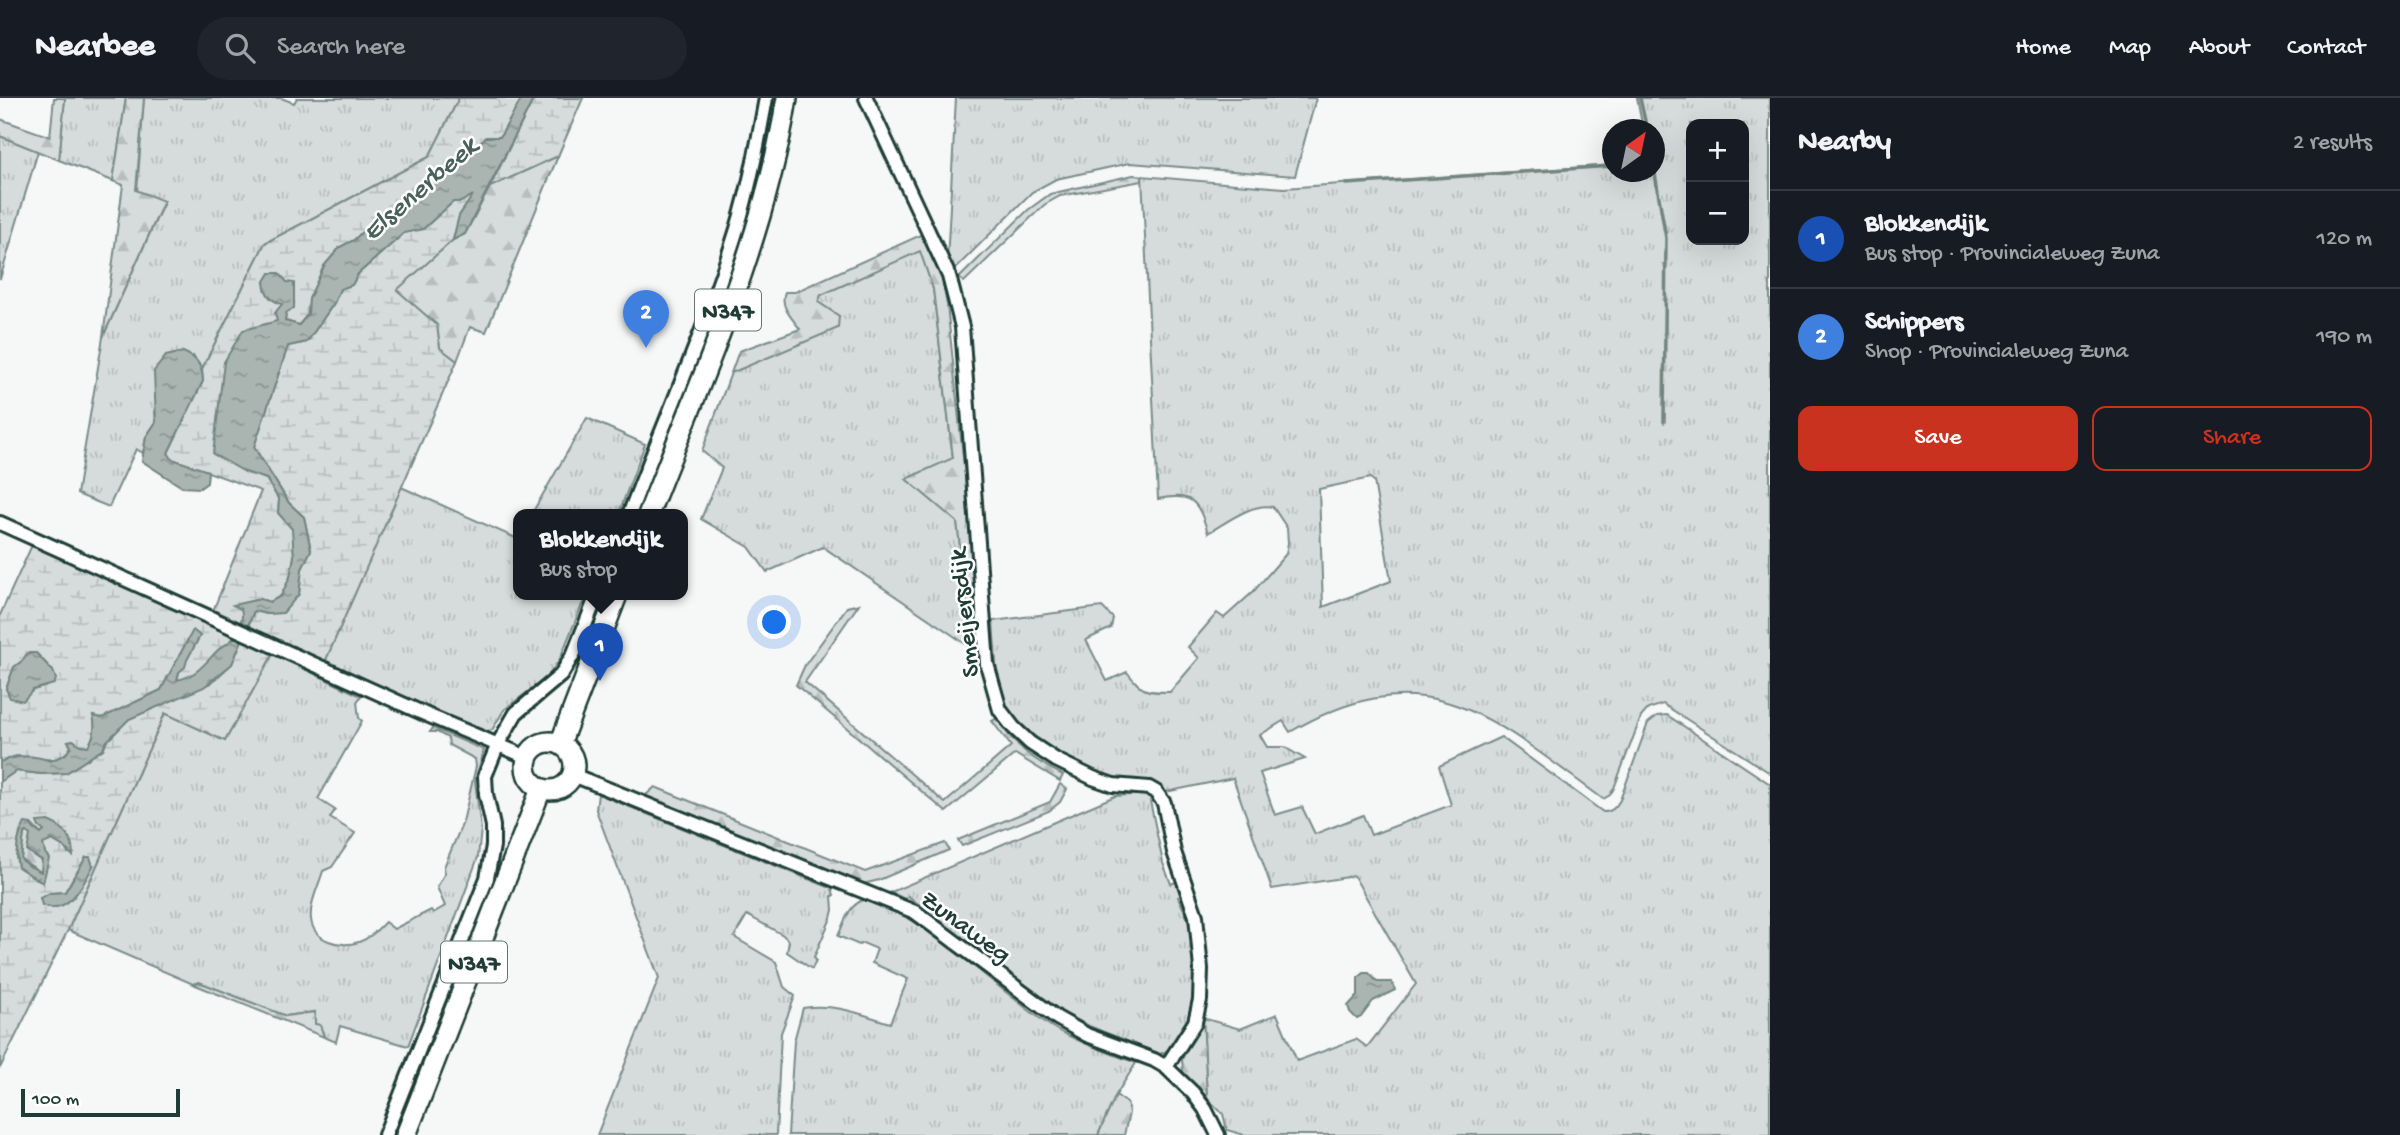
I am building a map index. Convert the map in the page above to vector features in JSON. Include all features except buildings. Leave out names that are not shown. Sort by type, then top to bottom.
[{"type":"main road","name":"N347","points":[[650,509],[752,244],[776,157],[787,98]]},
{"type":"main road","points":[[559,744],[615,600]]},
{"type":"main road","points":[[550,742],[559,744],[571,754],[573,775],[561,788],[552,791],[541,789],[532,783],[527,774],[527,757],[539,745],[550,742]]},
{"type":"main road","name":"N347","points":[[406,1135],[541,789]]},
{"type":"street","points":[[631,509],[737,229],[757,153],[766,98]]},
{"type":"street","name":"Smeijersdijk","points":[[866,98],[949,276],[962,327],[987,664],[1000,710],[1013,727],[1043,752],[1102,781],[1149,788],[1159,796],[1165,808],[1174,852],[1196,916],[1201,969],[1200,1000],[1195,1022],[1166,1068]]},
{"type":"street","points":[[0,523],[527,757]]},
{"type":"street","points":[[385,1135],[486,878],[493,846],[493,825],[485,776],[498,744],[516,713],[561,675],[574,653],[595,600]]},
{"type":"street","name":"Zunaweg","points":[[573,775],[907,908],[932,923],[1057,1018],[1087,1035],[1146,1057],[1166,1068],[1193,1093],[1205,1109],[1218,1135]]},
{"type":"green space","points":[[54,98],[65,98],[59,160],[0,136],[0,119],[50,137]]},
{"type":"green space","points":[[65,98],[126,98],[113,181],[59,160]]},
{"type":"green space","points":[[126,98],[144,98],[136,190],[164,201],[103,337],[123,185],[113,181]]},
{"type":"green space","points":[[144,98],[281,98],[294,103],[297,98],[459,98],[429,157],[265,243],[202,369],[193,356],[155,412],[156,422],[146,437],[143,453],[136,449],[109,507],[77,494],[103,337],[164,202],[137,191]]},
{"type":"green space","points":[[459,98],[522,98],[500,137],[486,137],[446,170],[419,184],[418,195],[381,213],[354,240],[340,247],[324,266],[309,299],[308,314],[299,325],[285,321],[286,313],[282,304],[245,472],[266,479],[279,500],[278,513],[293,529],[294,557],[290,577],[281,596],[270,602],[260,599],[235,605],[242,609],[240,624],[213,611],[261,491],[172,459],[168,453],[203,381],[202,369],[265,243],[429,157]]},
{"type":"green space","points":[[534,98],[583,98],[558,156],[490,187]]},
{"type":"green space","points":[[956,98],[1316,98],[1295,176],[1130,163],[1056,179],[1032,192],[951,273],[947,261]]},
{"type":"green space","points":[[1637,98],[1770,98],[1770,773],[1663,704],[1648,709],[1641,717],[1614,788],[1610,795],[1603,799],[1527,743],[1491,721],[1456,705],[1420,697],[1381,697],[1338,709],[1290,732],[1283,721],[1260,735],[1267,747],[1284,747],[1305,759],[1260,773],[1275,815],[1302,807],[1315,834],[1363,815],[1371,835],[1451,805],[1439,766],[1501,737],[1606,812],[1613,809],[1620,800],[1648,723],[1657,716],[1667,715],[1770,784],[1770,1135],[1244,1135],[1227,1130],[1223,1114],[1207,1098],[1203,1018],[1240,1029],[1277,1014],[1297,1061],[1356,1039],[1367,1047],[1416,984],[1354,876],[1272,889],[1233,778],[1166,792],[1156,783],[1097,775],[1045,749],[1012,724],[998,692],[993,621],[1102,607],[1113,618],[1111,628],[1086,640],[1107,681],[1127,672],[1145,690],[1170,692],[1199,658],[1188,647],[1217,613],[1224,618],[1253,592],[1286,554],[1287,528],[1273,507],[1248,510],[1208,533],[1201,513],[1192,501],[1179,497],[1158,499],[1142,176],[1284,188],[1602,166],[1602,182],[1665,182],[1665,119],[1641,119]],"holes":[[[1370,478],[1374,481],[1391,581],[1323,607],[1319,489]]]},
{"type":"green space","points":[[0,136],[38,151],[0,279]]},
{"type":"green space","points":[[558,156],[486,332],[470,327],[457,361],[440,348],[437,325],[396,290],[453,240],[465,234],[490,187]]},
{"type":"green space","points":[[1133,175],[1142,176],[1142,181],[1060,196],[1044,205],[964,282],[959,278],[1028,210],[1050,194]]},
{"type":"green space","points":[[475,193],[459,216],[453,240],[397,290],[437,325],[440,348],[457,361],[325,662],[248,627],[254,611],[267,614],[299,594],[302,569],[311,550],[304,517],[289,503],[254,447],[288,346],[307,342],[334,303],[340,289],[352,285],[358,274],[404,233],[423,229],[453,202]]},
{"type":"green space","points":[[925,233],[942,279],[947,305],[984,658],[973,649],[957,522],[906,479],[953,458],[933,289],[920,251],[821,295],[818,302],[839,316],[838,328],[731,373],[739,351],[800,329],[785,307],[785,292],[795,292]]},
{"type":"green space","points":[[920,250],[933,289],[953,459],[906,479],[957,521],[973,649],[823,547],[767,572],[749,547],[701,519],[722,468],[702,451],[731,373],[806,341],[839,316],[818,302],[821,295]]},
{"type":"green space","points":[[587,418],[645,444],[620,509],[534,509]]},
{"type":"green space","points":[[401,487],[513,537],[513,600],[584,600],[559,661],[547,677],[504,710],[492,730],[486,731],[422,706],[325,662]]},
{"type":"green space","points":[[32,545],[235,637],[194,674],[177,681],[179,672],[200,636],[188,639],[161,690],[102,718],[94,716],[94,731],[88,746],[73,740],[68,741],[71,747],[65,753],[53,759],[17,756],[0,762],[0,615]],"holes":[[[36,653],[53,671],[53,684],[33,690],[6,689],[14,667]]]},
{"type":"green space","points":[[859,604],[805,682],[945,803],[1011,746],[992,721],[997,718],[1026,752],[1063,775],[1060,781],[1015,754],[946,812],[796,685],[805,665],[847,607]]},
{"type":"green space","points":[[242,640],[273,654],[225,741],[165,713],[68,930],[0,1068],[0,782],[16,771],[66,773],[103,749],[106,742],[129,719],[211,683],[232,664]],"holes":[[[31,824],[41,834],[45,831],[73,853],[68,853],[64,847],[52,840],[42,844],[45,853],[43,883],[18,867],[16,857],[20,832]],[[93,866],[74,897],[50,893],[65,892],[74,876]]]},
{"type":"green space","points":[[273,654],[361,696],[357,702],[359,718],[362,721],[318,799],[335,810],[330,818],[355,833],[332,867],[323,871],[313,901],[311,919],[313,927],[322,938],[336,943],[352,944],[370,936],[385,922],[394,929],[431,910],[433,913],[445,906],[437,887],[445,873],[444,867],[463,822],[476,766],[475,759],[449,745],[448,738],[437,732],[430,732],[433,728],[484,750],[475,781],[481,829],[478,857],[408,1046],[340,1026],[336,1042],[324,1037],[320,1025],[315,1024],[314,1012],[286,1016],[199,982],[193,984],[68,930],[165,713],[225,741]]},
{"type":"green space","points":[[1060,784],[1067,789],[1060,802],[1049,811],[962,846],[958,840],[1050,802]]},
{"type":"green space","points":[[655,787],[865,872],[945,843],[949,850],[879,880],[863,884],[644,797]]},
{"type":"green space","points":[[1144,791],[1154,796],[1150,801],[1163,863],[1171,884],[1178,881],[1184,895],[1178,897],[1191,928],[1195,968],[1192,1003],[1181,1035],[1172,1047],[1160,1054],[1089,1026],[1054,1008],[908,896],[904,899],[891,892],[1115,796],[1143,794]]},
{"type":"green space","points":[[598,794],[831,886],[834,895],[833,910],[814,957],[816,960],[812,969],[787,952],[789,941],[783,935],[747,915],[734,937],[776,962],[784,987],[795,996],[781,1033],[776,1135],[597,1135],[659,978],[596,810]]},
{"type":"green space","points":[[24,833],[31,835],[34,856],[42,860],[42,873],[21,859]]},
{"type":"green space","points":[[863,900],[886,907],[910,919],[1057,1030],[1136,1063],[1116,1095],[1098,1135],[788,1135],[794,1041],[803,1008],[837,1008],[890,1023],[908,979],[872,963],[877,949],[838,936],[850,911]]},
{"type":"green space","points":[[199,982],[286,1016],[315,1012],[315,1024],[320,1025],[324,1037],[193,984]]},
{"type":"green space","points":[[1203,1018],[1207,1098],[1183,1072],[1182,1059]]},
{"type":"green space","points":[[1116,1095],[1127,1103],[1129,1113],[1124,1135],[1098,1135]]},
{"type":"water","points":[[522,98],[534,98],[465,234],[453,240],[459,216],[473,195],[461,202],[453,202],[423,229],[404,233],[358,274],[352,285],[340,289],[334,303],[307,342],[288,346],[254,447],[289,503],[304,517],[311,550],[302,569],[299,594],[283,613],[254,611],[232,664],[204,687],[129,719],[106,742],[103,749],[66,773],[16,771],[0,782],[0,762],[26,757],[51,761],[66,754],[71,747],[68,741],[73,740],[88,746],[94,731],[93,716],[102,718],[161,690],[193,630],[200,636],[177,680],[195,672],[236,636],[242,612],[233,605],[260,599],[270,602],[281,596],[290,577],[294,557],[292,529],[278,513],[279,500],[267,479],[245,472],[213,454],[224,362],[243,330],[277,321],[275,313],[282,304],[272,299],[266,291],[264,283],[270,273],[279,273],[287,282],[294,283],[294,308],[286,313],[285,321],[299,325],[308,314],[309,299],[324,266],[340,247],[354,240],[381,213],[417,195],[419,184],[446,170],[486,137],[500,137]]},
{"type":"water","points":[[183,352],[198,363],[203,381],[168,453],[172,459],[208,471],[207,483],[200,488],[182,487],[142,461],[146,437],[156,422],[154,371],[166,356]]},
{"type":"water","points":[[27,653],[36,653],[53,671],[56,679],[54,684],[33,690],[23,701],[10,698],[6,689],[14,667]]},
{"type":"water","points":[[48,821],[59,827],[70,838],[73,849],[73,856],[52,840],[43,844],[49,858],[43,883],[18,867],[17,861],[18,844],[25,823],[31,824],[41,834],[44,831],[37,822]],"holes":[[[24,833],[30,835],[27,851],[42,860],[41,872],[21,859]]]},
{"type":"water","points":[[86,857],[90,857],[93,866],[74,897],[60,906],[42,905],[40,898],[50,893],[65,892]]},
{"type":"water","points":[[1369,973],[1377,982],[1392,982],[1395,990],[1373,1001],[1357,1019],[1348,1006],[1358,995],[1358,978]]},
{"type":"waterway","points":[[1640,98],[1645,119]]},
{"type":"waterway","points":[[1346,184],[1602,167]]},
{"type":"waterway","points":[[1656,182],[1666,238],[1664,422]]},
{"type":"place","name":"Schippers","points":[[646,348]]},
{"type":"place","name":"Blokkendijk","points":[[600,681]]},
{"type":"water label","name":"Elsenerbeek","points":[[418,187]]}]
